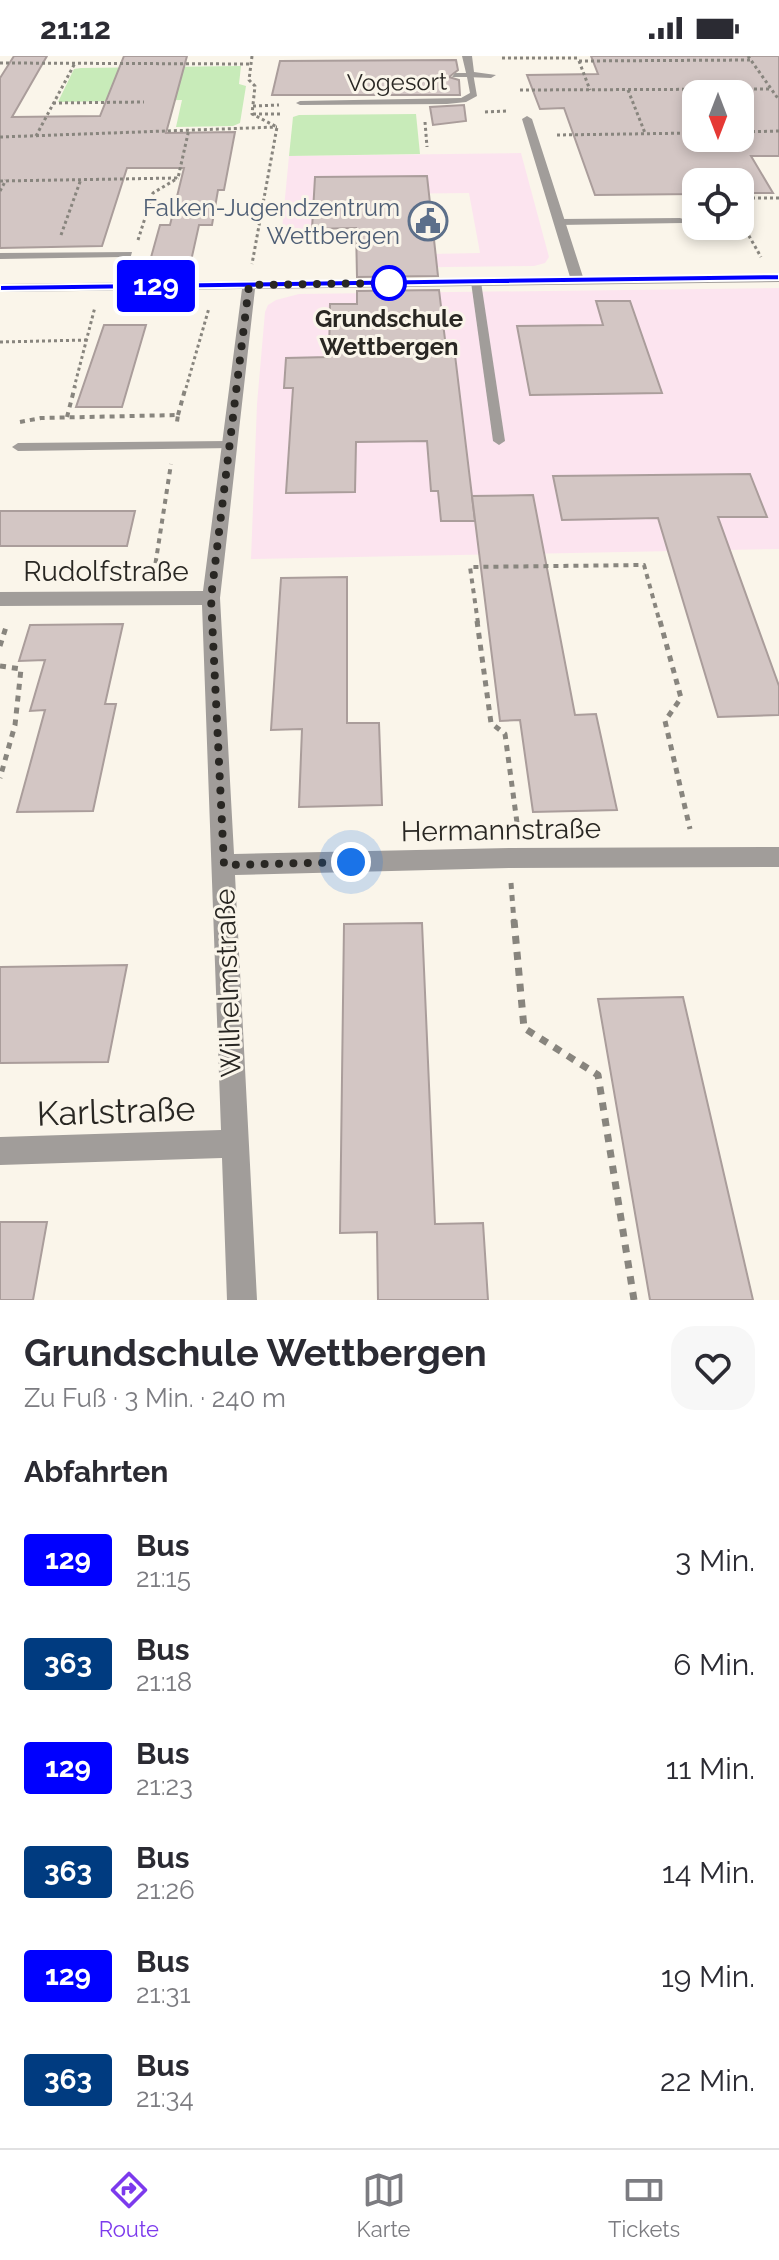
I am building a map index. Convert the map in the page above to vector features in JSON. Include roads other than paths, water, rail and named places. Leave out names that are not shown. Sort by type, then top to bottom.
[{"type":"street","name":"Vogesort","points":[[467,57],[470,75],[491,75]]},
{"type":"street","points":[[527,119],[578,281]]},
{"type":"street","points":[[0,288],[118,286],[248,292],[476,282],[779,278]]},
{"type":"street","name":"Wilhelmstraße","points":[[242,1300],[211,598],[248,292]]},
{"type":"street","name":"Rudolfstraße","points":[[0,599],[211,598]]},
{"type":"street","name":"Hermannstraße","points":[[224,865],[515,858],[779,857]]},
{"type":"street","name":"Karlstraße","points":[[0,1151],[233,1144]]},
{"type":"lane","points":[[455,75],[470,75]]},
{"type":"lane","name":"Vogesort","points":[[300,103],[463,100],[474,94],[470,75]]},
{"type":"lane","points":[[559,222],[680,221]]},
{"type":"lane","points":[[0,256],[128,254],[118,286]]},
{"type":"lane","points":[[476,282],[499,441]]},
{"type":"lane","points":[[18,447],[228,445]]},
{"type":"place","name":"Falken-Jugendzentrum Wettbergen","points":[[428,221]]},
{"type":"place","name":"Grundschule Wettbergen","points":[[389,283]]}]
